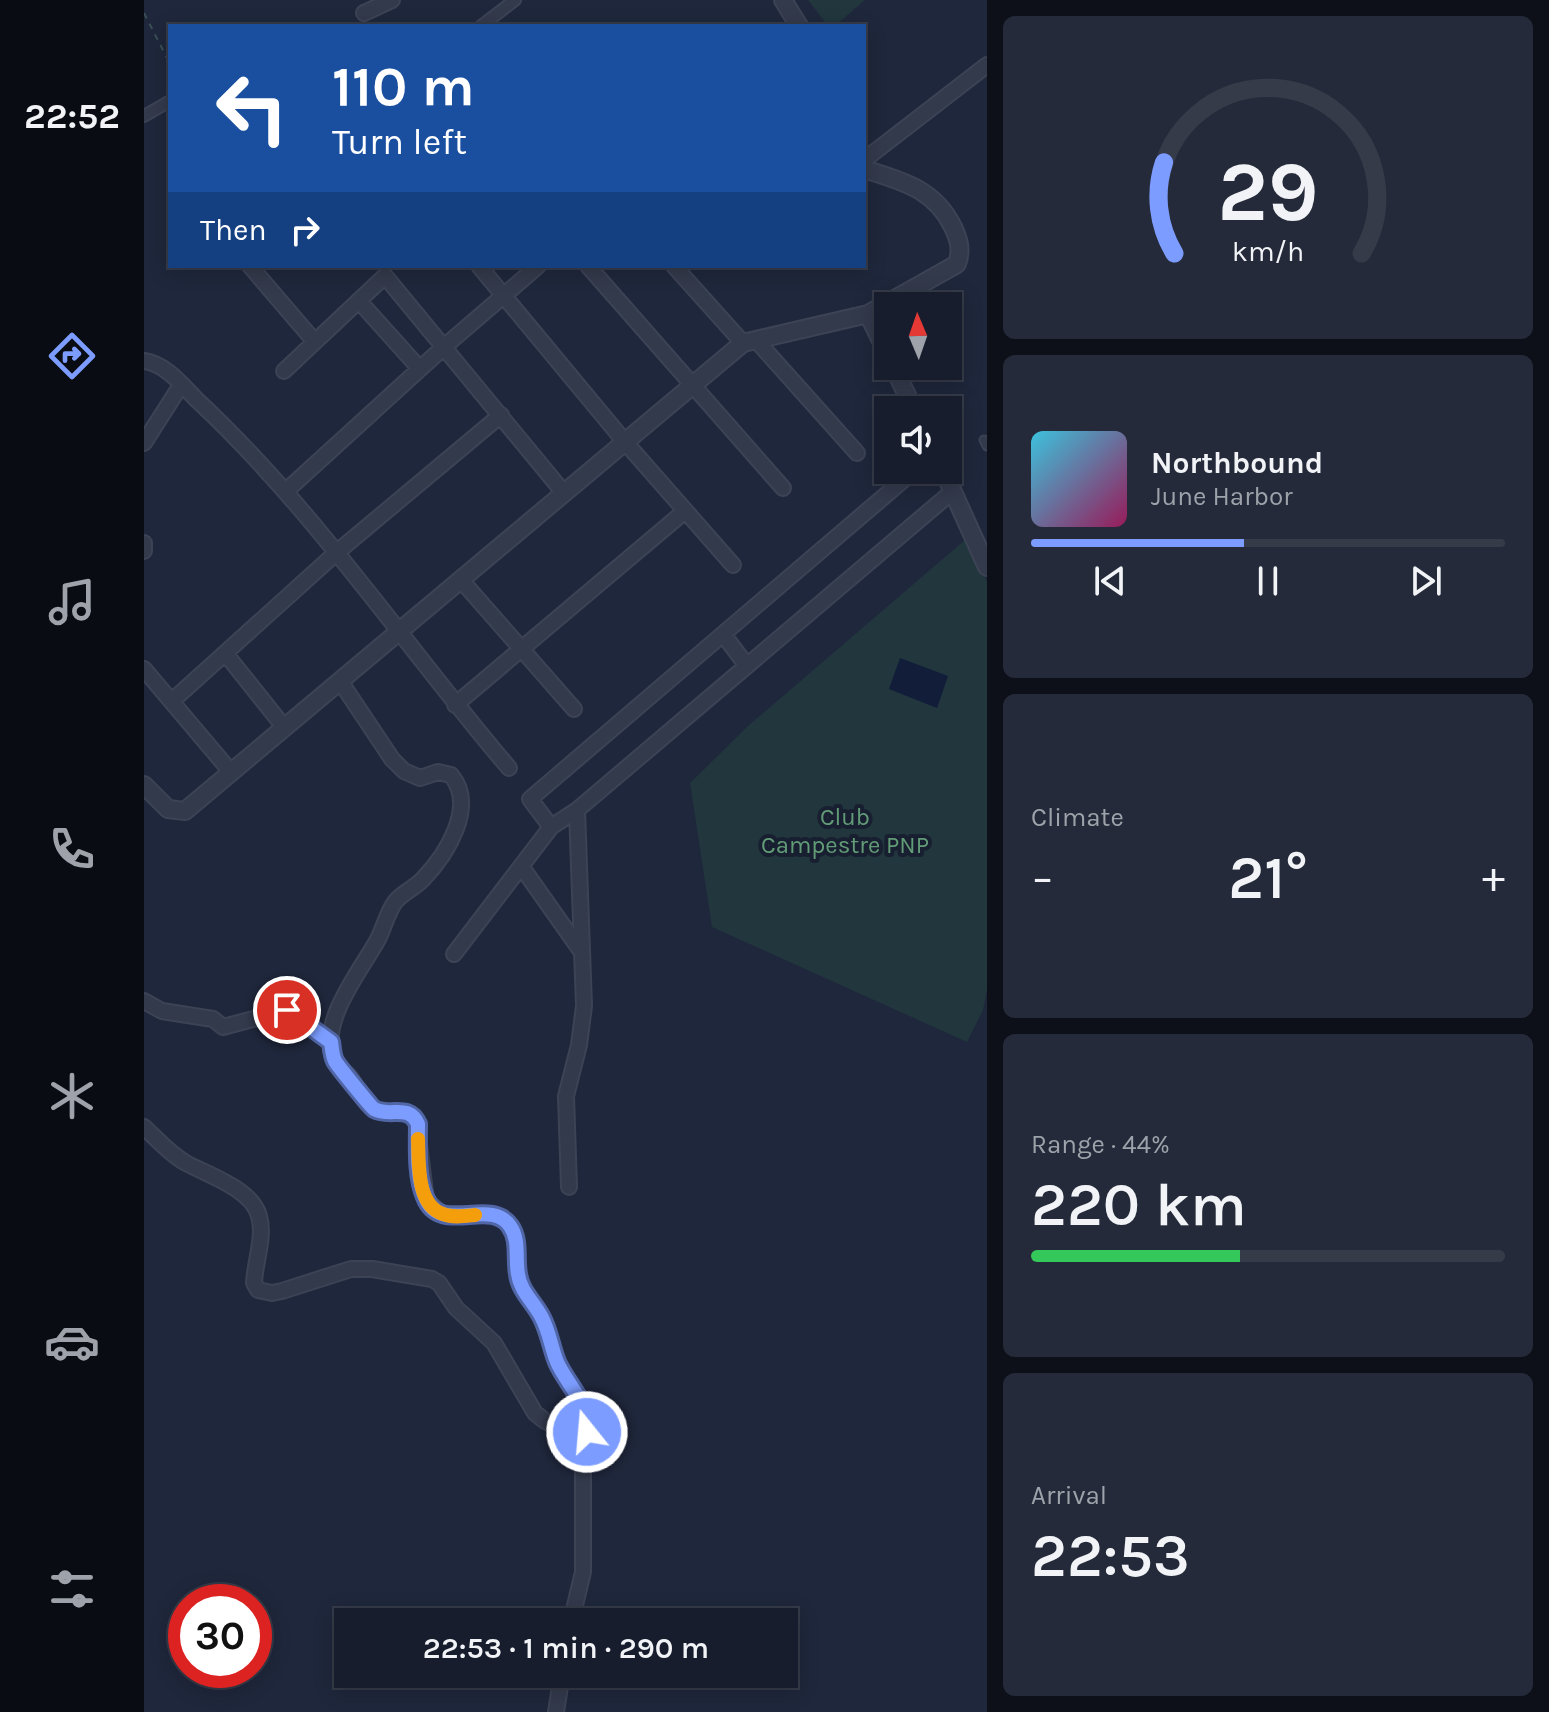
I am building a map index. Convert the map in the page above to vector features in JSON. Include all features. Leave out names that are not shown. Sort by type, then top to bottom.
[{"type":"street","points":[[364,13],[392,0]]},
{"type":"street","points":[[484,24],[515,0]]},
{"type":"street","points":[[783,0],[798,24]]},
{"type":"street","points":[[866,158],[987,65]]},
{"type":"street","points":[[144,116],[168,102]]},
{"type":"street","points":[[144,785],[168,809],[185,811],[692,386],[749,342],[868,314],[957,264],[961,253],[957,236],[938,203],[899,178],[866,170]]},
{"type":"street","points":[[252,268],[315,342]]},
{"type":"street","points":[[481,268],[625,442],[733,565]]},
{"type":"street","points":[[286,491],[536,268]]},
{"type":"street","points":[[590,268],[783,488]]},
{"type":"street","points":[[676,268],[857,453]]},
{"type":"street","points":[[284,371],[385,276],[564,493]]},
{"type":"street","points":[[359,301],[420,369]]},
{"type":"street","points":[[868,314],[874,326]]},
{"type":"street","points":[[144,361],[158,365],[181,385],[286,491],[455,705],[509,768]]},
{"type":"street","points":[[144,443],[181,385]]},
{"type":"street","points":[[172,701],[336,553],[501,415]]},
{"type":"street","points":[[551,827],[530,799],[899,484]]},
{"type":"street","points":[[950,484],[987,567]]},
{"type":"street","points":[[454,954],[551,827],[577,810],[953,491]]},
{"type":"street","points":[[455,705],[685,511]]},
{"type":"street","points":[[144,543],[144,551]]},
{"type":"street","points":[[461,580],[574,709]]},
{"type":"street","points":[[723,634],[747,666]]},
{"type":"street","points":[[225,653],[284,727]]},
{"type":"street","points":[[144,669],[231,772]]},
{"type":"street","points":[[340,681],[397,766],[420,778],[438,772],[451,775],[460,791],[462,807],[459,822],[431,870],[393,905],[380,935],[343,999],[331,1042],[336,1064],[371,1107],[382,1112],[404,1111],[416,1120],[423,1193],[430,1206],[449,1216],[493,1214],[511,1227],[522,1288],[541,1316],[564,1376],[588,1414],[583,1572],[574,1608]]},
{"type":"street","points":[[569,1187],[566,1096],[579,1045],[584,1006],[577,810]]},
{"type":"street","points":[[521,866],[582,952]]},
{"type":"street","points":[[144,1001],[162,1011],[213,1019],[223,1027],[287,1010],[331,1042]]},
{"type":"street","points":[[144,1127],[176,1156],[205,1170],[253,1202],[261,1226],[254,1283],[258,1290],[272,1293],[282,1291],[351,1269],[372,1269],[432,1279],[439,1283],[456,1308],[494,1343],[535,1413],[585,1441]]},
{"type":"street","points":[[556,1712],[560,1688]]},
{"type":"path","points":[[144,13],[168,60]]},
{"type":"green space","points":[[808,0],[865,0],[837,24],[826,24]]},
{"type":"green space","name":"Club Campestre PNP","points":[[966,539],[987,581],[987,990],[983,1010],[967,1042],[712,927],[690,783],[748,726]]},
{"type":"water","points":[[900,658],[948,676],[937,708],[889,689]]},
{"type":"slow traffic","points":[[418,1139],[423,1193],[430,1206],[449,1216],[475,1215]]},
{"type":"route","points":[[287,1010],[331,1042],[336,1064],[371,1107],[388,1113],[404,1111],[413,1116],[418,1124],[423,1193],[430,1206],[449,1216],[493,1214],[511,1227],[518,1257],[519,1281],[545,1323],[552,1350],[564,1376],[588,1414],[587,1432]]}]
